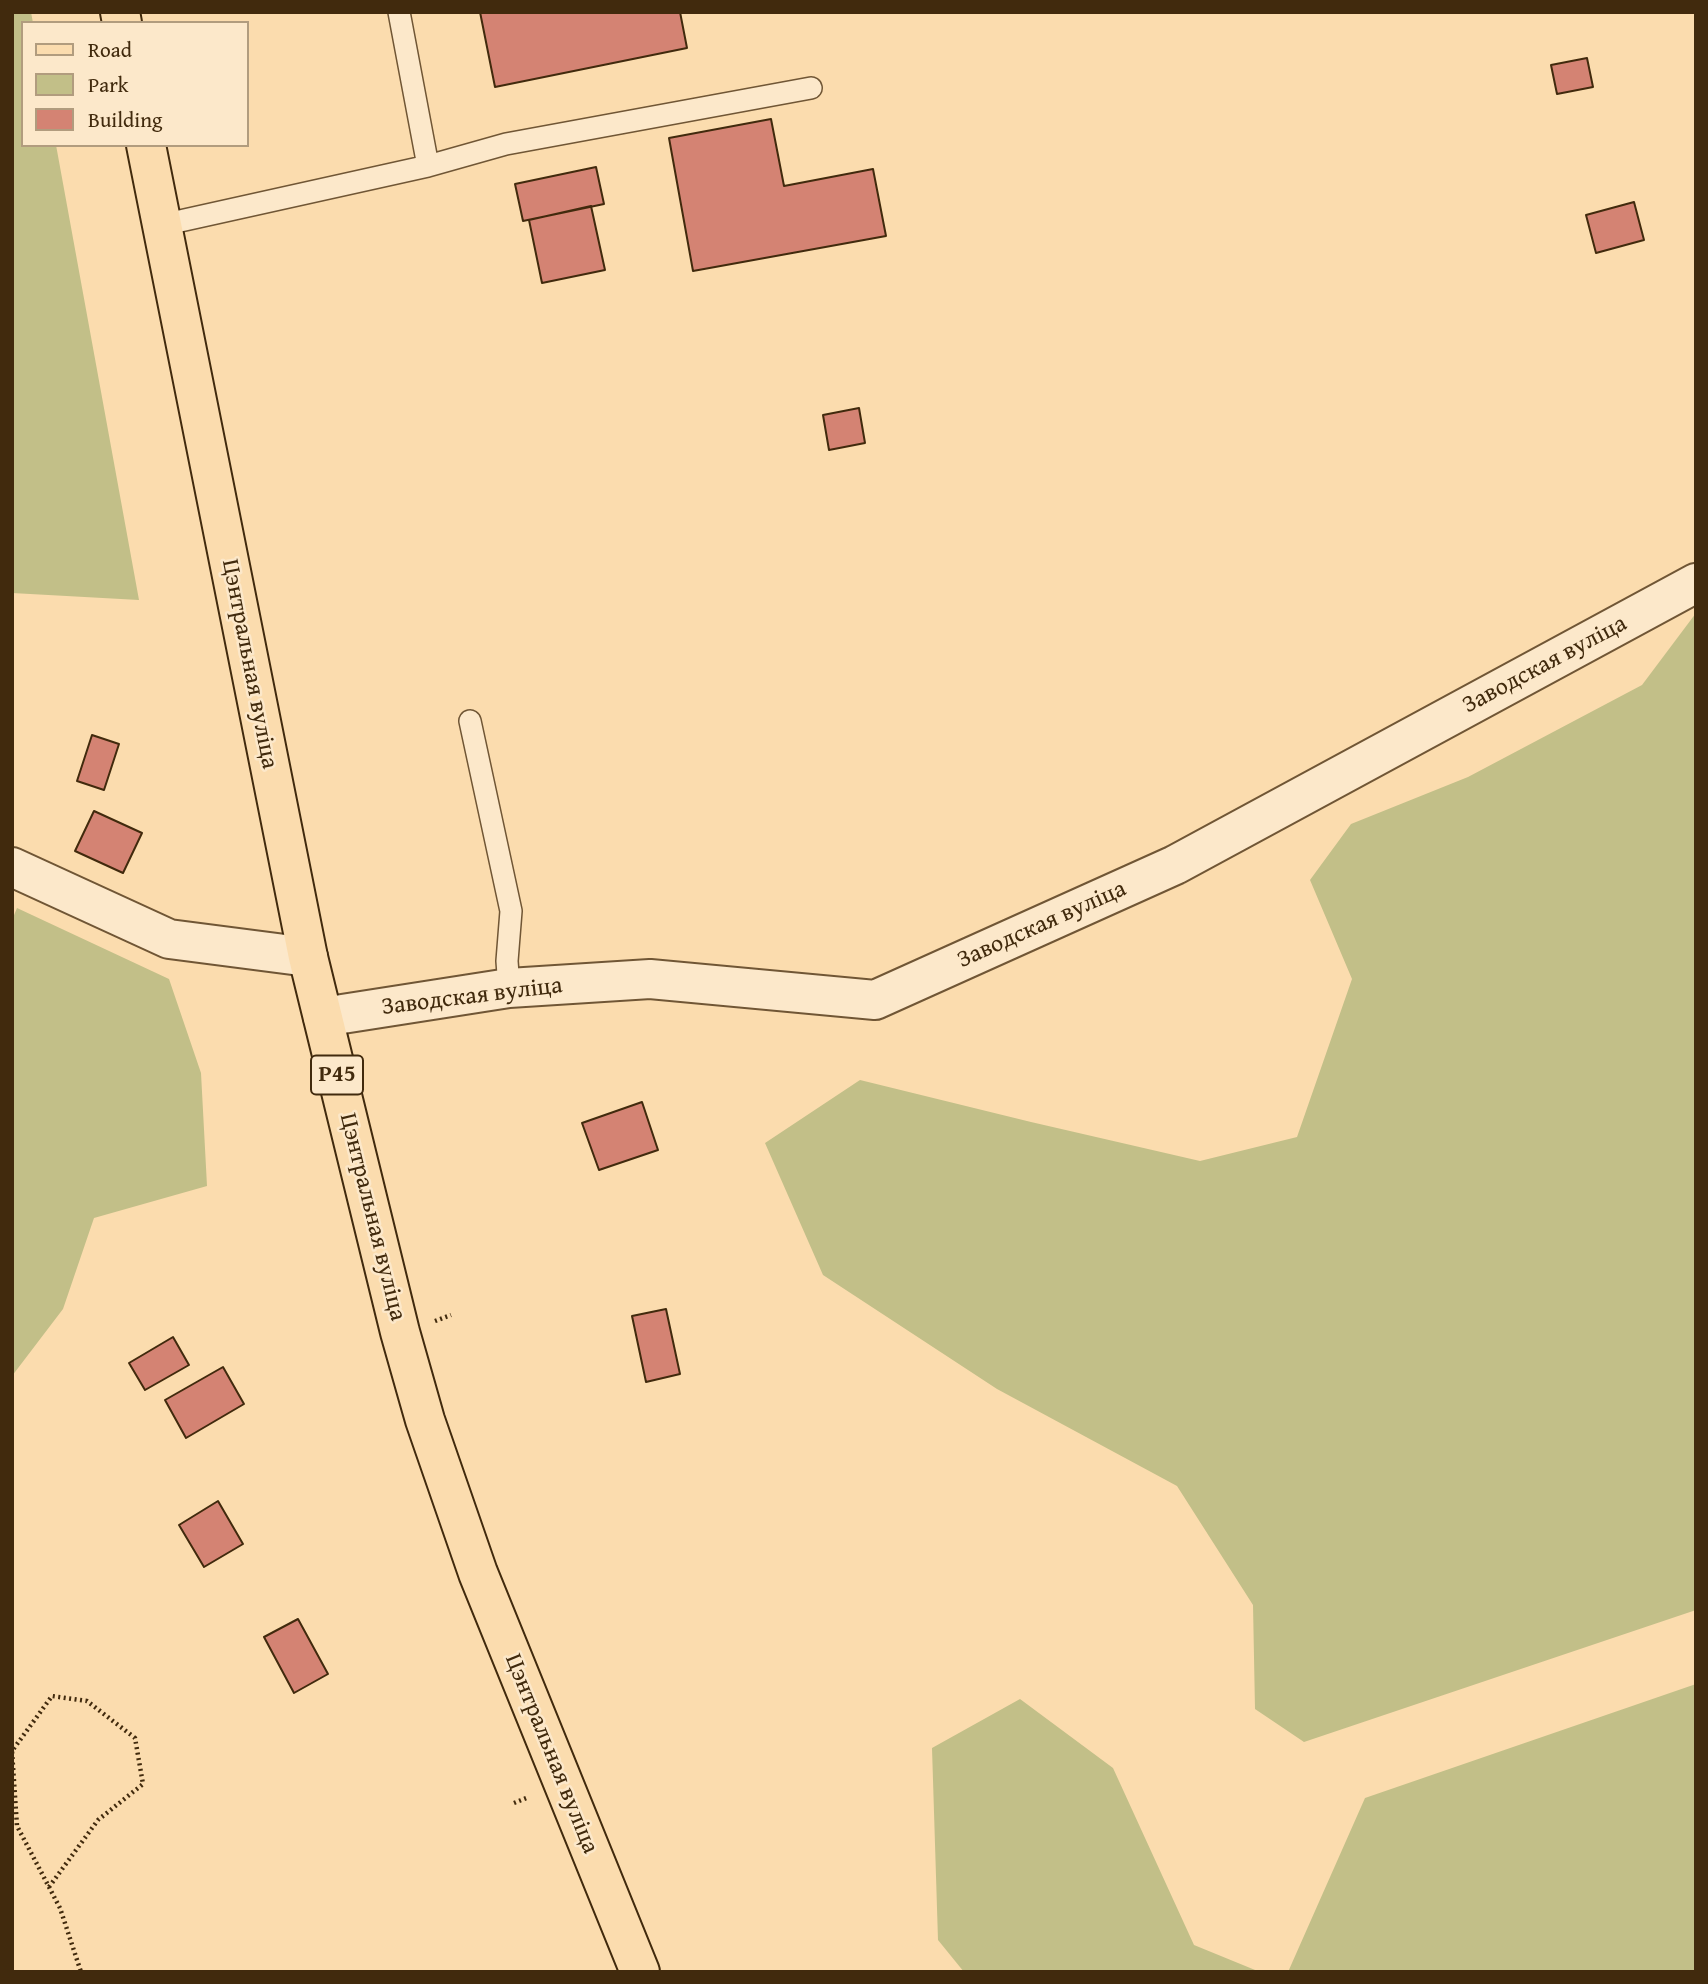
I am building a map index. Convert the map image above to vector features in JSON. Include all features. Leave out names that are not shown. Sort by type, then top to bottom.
[{"type":"main road","name":"Цэнтральная вуліца","points":[[146,147],[308,957],[374,1230],[425,1420],[478,1573],[640,1972]]},
{"type":"street","name":"Заводская вуліца","points":[[323,1017],[509,988],[650,979],[875,1000],[1175,865],[1696,583]]},
{"type":"street","points":[[12,867],[169,939],[308,957]]},
{"type":"lane","points":[[398,12],[428,166]]},
{"type":"lane","points":[[162,225],[428,166],[506,144],[811,88]]},
{"type":"lane","points":[[470,721],[511,911],[507,961],[509,988]]},
{"type":"path","points":[[49,1887],[98,1820],[143,1784],[135,1738],[87,1701],[52,1696],[12,1751],[17,1826],[60,1908],[81,1972]]},
{"type":"green space","points":[[12,12],[31,12],[33,21],[21,21],[21,147],[56,147],[139,600],[12,593]]},
{"type":"green space","points":[[1696,613],[1696,1610],[1304,1742],[1255,1709],[1253,1605],[1177,1486],[997,1389],[823,1275],[765,1143],[860,1080],[1200,1161],[1297,1137],[1352,979],[1310,880],[1351,824],[1468,777],[1642,685]]},
{"type":"green space","points":[[17,908],[169,979],[201,1073],[207,1186],[94,1218],[63,1309],[12,1376],[12,920]]},
{"type":"green space","points":[[1696,1684],[1696,1972],[1288,1972],[1365,1798]]},
{"type":"green space","points":[[1020,1699],[1113,1768],[1194,1945],[1260,1972],[964,1972],[938,1940],[932,1748]]},
{"type":"building","points":[[480,12],[680,12],[687,48],[495,87]]},
{"type":"building","points":[[1587,58],[1593,87],[1557,94],[1551,65]]},
{"type":"building","points":[[771,119],[784,186],[873,169],[886,236],[693,271],[669,138]]},
{"type":"building","points":[[596,167],[604,204],[523,221],[515,184]]},
{"type":"building","points":[[1634,202],[1644,240],[1596,253],[1586,215]]},
{"type":"building","points":[[591,206],[605,270],[542,283],[529,220]]},
{"type":"building","points":[[859,408],[865,443],[829,450],[823,415]]},
{"type":"building","points":[[92,735],[119,744],[104,790],[77,781]]},
{"type":"building","points":[[94,811],[142,833],[123,873],[75,851]]},
{"type":"building","points":[[642,1102],[658,1150],[599,1170],[582,1123]]},
{"type":"building","points":[[666,1309],[680,1374],[646,1382],[632,1316]]},
{"type":"building","points":[[173,1337],[189,1365],[145,1390],[129,1363]]},
{"type":"building","points":[[223,1367],[244,1404],[186,1438],[165,1400]]},
{"type":"building","points":[[218,1501],[243,1544],[204,1567],[179,1525]]},
{"type":"building","points":[[298,1619],[328,1674],[294,1693],[264,1637]]}]
